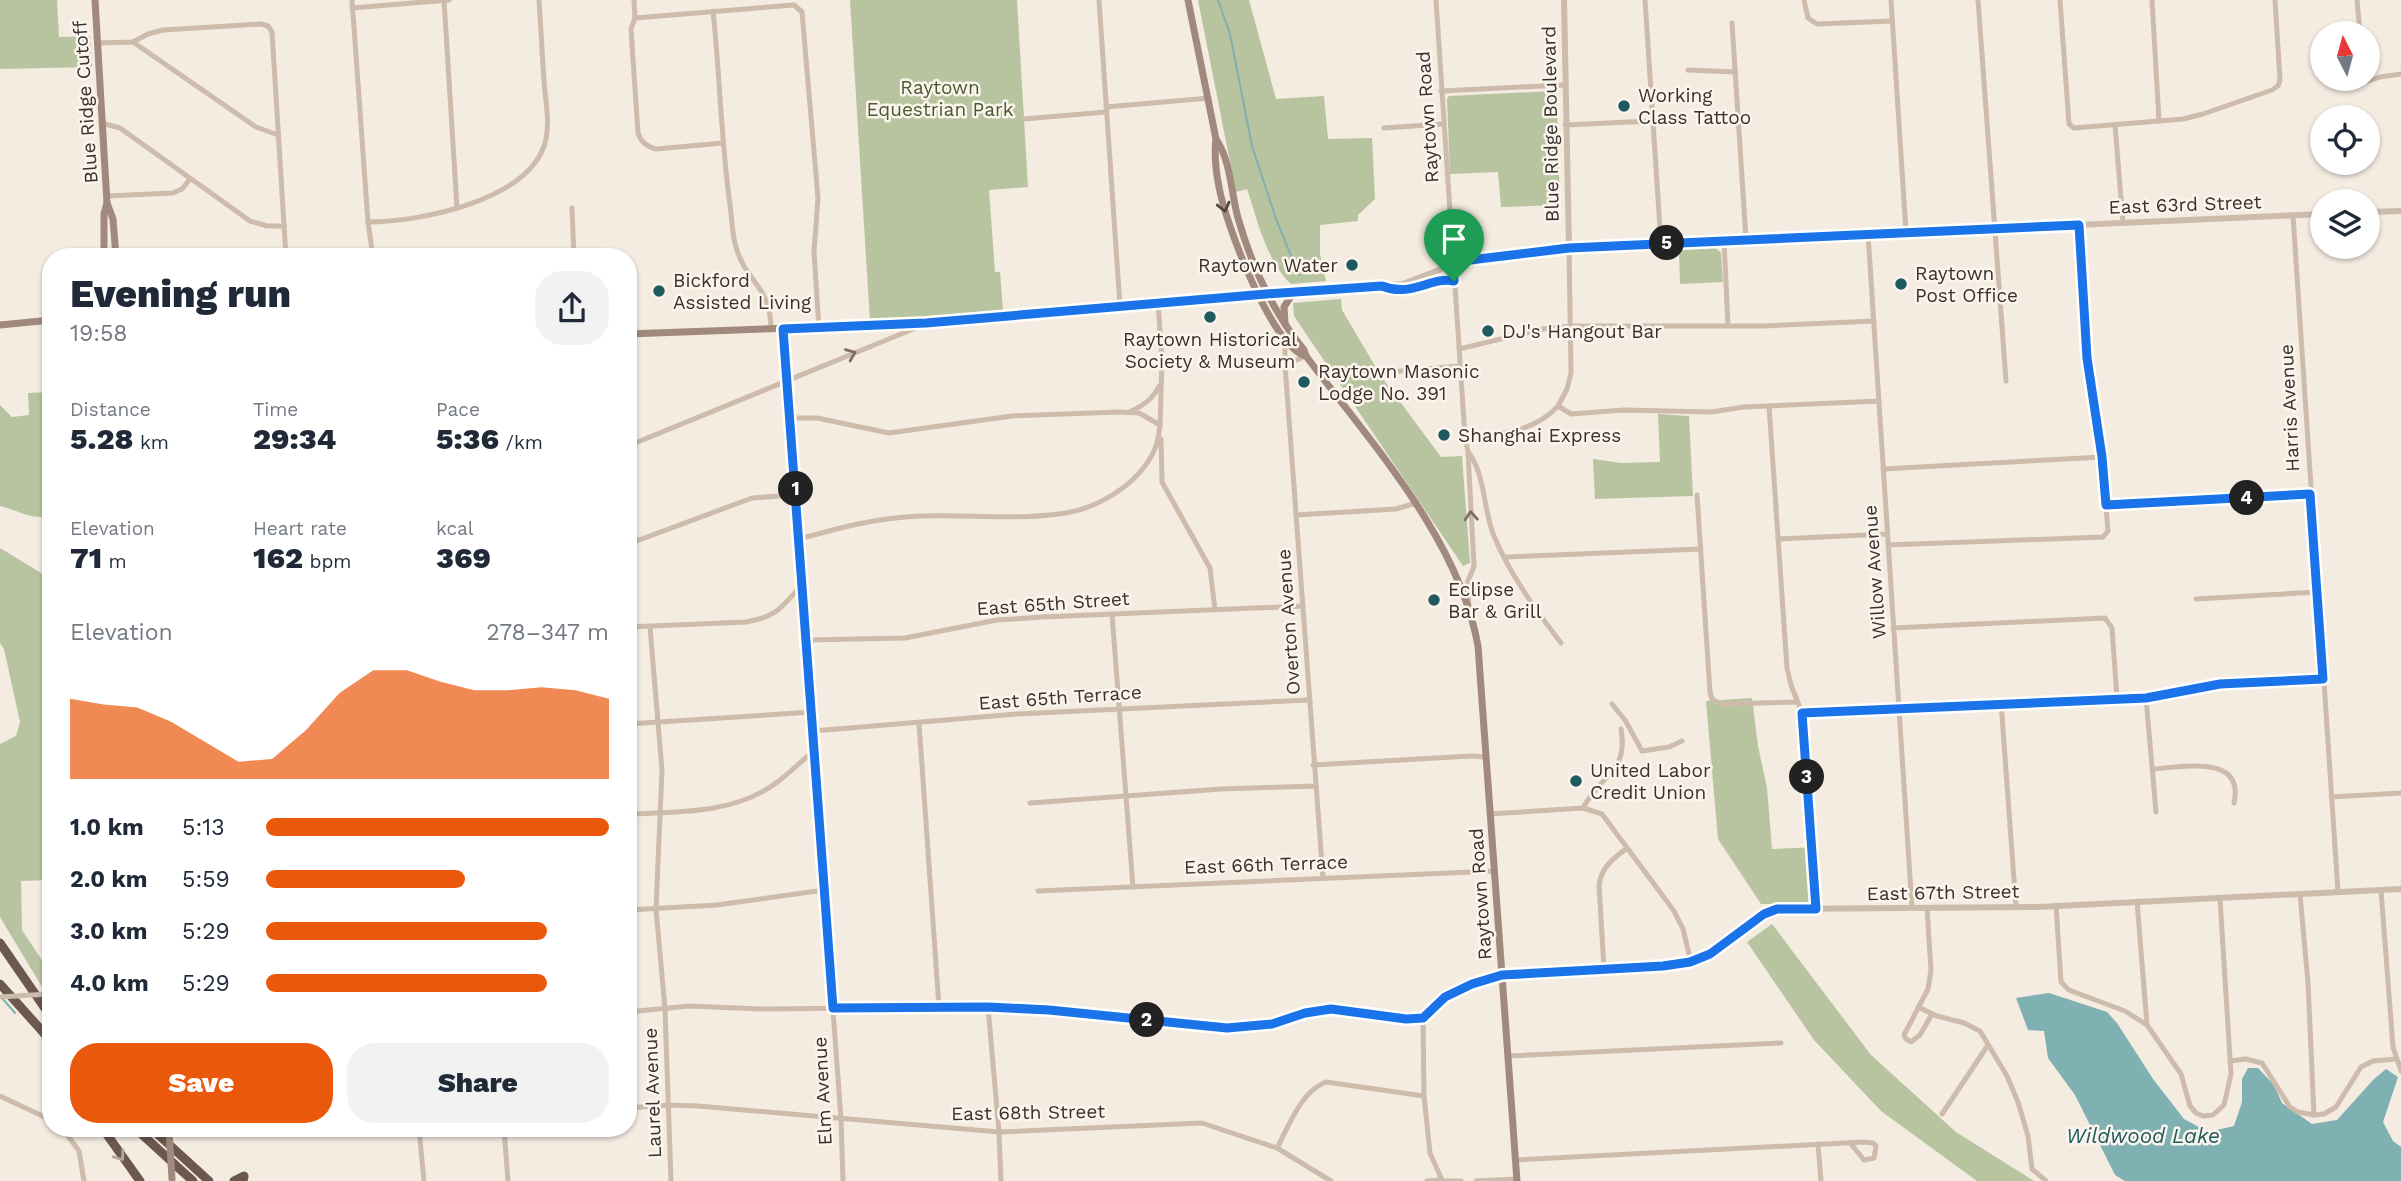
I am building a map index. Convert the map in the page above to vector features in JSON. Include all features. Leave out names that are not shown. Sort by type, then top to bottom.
[{"type":"highway","points":[[0,937],[42,996]]},
{"type":"highway","points":[[0,943],[42,1004]]},
{"type":"highway","points":[[0,984],[42,1032]]},
{"type":"highway","points":[[109,1137],[140,1181]]},
{"type":"highway","points":[[145,1137],[193,1181]]},
{"type":"highway","points":[[161,1137],[209,1181]]},
{"type":"highway","points":[[234,1181],[244,1175],[243,1181]]},
{"type":"main road","name":"Blue Ridge Cutoff","points":[[95,0],[107,199],[113,219],[115,248]]},
{"type":"main road","points":[[1188,0],[1216,139],[1223,150],[1242,231],[1262,294],[1285,339],[1297,354],[1306,356]]},
{"type":"main road","name":"Blue Ridge Cutoff","points":[[104,248],[107,199]]},
{"type":"main road","points":[[1285,324],[1284,307],[1293,293]]},
{"type":"main road","points":[[1262,294],[1306,356]]},
{"type":"main road","name":"East 63rd Street","points":[[637,334],[926,323],[1262,294]]},
{"type":"main road","points":[[0,326],[42,323]]},
{"type":"main road","name":"Raytown Road","points":[[1306,356],[1416,503],[1443,549],[1469,608],[1478,646],[1516,1180]]},
{"type":"main road","points":[[169,1137],[172,1180]]},
{"type":"street","points":[[352,0],[372,248]]},
{"type":"street","points":[[352,8],[447,0],[457,208]]},
{"type":"street","points":[[368,222],[414,219],[457,208],[526,174],[539,157],[546,140],[539,0]]},
{"type":"street","points":[[634,0],[635,18],[631,29],[638,132],[646,145],[656,149],[723,143]]},
{"type":"street","points":[[1099,0],[1120,306]]},
{"type":"street","name":"Raytown Road","points":[[1436,0],[1474,559],[1467,584],[1469,608]]},
{"type":"street","name":"Blue Ridge Boulevard","points":[[1564,0],[1569,248]]},
{"type":"street","points":[[1645,0],[1661,244]]},
{"type":"street","points":[[1804,0],[1808,18],[1817,24],[1892,21]]},
{"type":"street","points":[[1891,0],[1906,232]]},
{"type":"street","points":[[1978,0],[2006,381]]},
{"type":"street","points":[[2060,0],[2069,124],[2072,127],[2159,121],[2203,114],[2275,88],[2280,80],[2275,0]]},
{"type":"street","points":[[2152,0],[2159,121]]},
{"type":"street","points":[[2357,0],[2359,21]]},
{"type":"street","points":[[635,18],[796,6],[802,12],[818,186],[814,251],[819,328]]},
{"type":"street","points":[[713,11],[723,143],[736,248],[744,267],[767,300],[771,314],[771,330]]},
{"type":"street","points":[[1732,23],[1746,239]]},
{"type":"street","points":[[97,43],[133,42],[163,30],[261,24],[268,26],[272,32],[285,248]]},
{"type":"street","points":[[133,42],[256,127],[278,135]]},
{"type":"street","points":[[1688,71],[1735,72]]},
{"type":"street","points":[[2380,78],[2401,74]]},
{"type":"street","points":[[1441,91],[1564,85]]},
{"type":"street","points":[[1024,119],[1209,98]]},
{"type":"street","points":[[1565,125],[1652,121]]},
{"type":"street","points":[[101,123],[120,128],[250,221],[267,226],[284,226]]},
{"type":"street","points":[[1384,128],[1443,124]]},
{"type":"street","points":[[2115,125],[2123,223]]},
{"type":"street","points":[[107,199],[173,193],[183,189],[190,179]]},
{"type":"street","points":[[572,208],[574,248]]},
{"type":"street","points":[[2380,212],[2401,211]]},
{"type":"street","name":"East 63rd Street","points":[[1262,294],[1403,284],[1453,265],[1487,257],[1569,248],[2310,215]]},
{"type":"street","name":"Harris Avenue","points":[[2293,216],[2338,892]]},
{"type":"street","points":[[1888,545],[2104,536],[2108,531],[2102,457],[2087,358],[2079,225]]},
{"type":"street","name":"Willow Avenue","points":[[1868,234],[1912,908]]},
{"type":"street","points":[[1724,240],[1728,326]]},
{"type":"street","points":[[1465,437],[1504,434],[1524,429],[1544,419],[1558,406],[1567,389],[1571,373],[1569,248]]},
{"type":"street","points":[[1382,286],[1392,290],[1404,290],[1443,280],[1454,281]]},
{"type":"street","points":[[1158,303],[1162,482],[1210,568],[1215,610]]},
{"type":"street","points":[[1459,349],[1543,329],[1571,326],[1728,326],[1874,321]]},
{"type":"street","points":[[637,442],[926,323]]},
{"type":"street","name":"Elm Avenue","points":[[783,329],[841,1119],[843,1181]]},
{"type":"street","name":"Overton Avenue","points":[[1285,339],[1323,878]]},
{"type":"street","points":[[1285,365],[1306,356]]},
{"type":"street","points":[[1389,372],[1460,366]]},
{"type":"street","points":[[1128,412],[1153,397],[1161,376]]},
{"type":"street","points":[[1558,406],[1571,414],[1624,410],[1711,412],[1769,406],[1879,401]]},
{"type":"street","points":[[1769,406],[1787,668],[1802,713],[1816,909]]},
{"type":"street","points":[[790,418],[817,418],[889,433],[1012,416],[1128,412],[1139,413],[1160,425]]},
{"type":"street","points":[[799,539],[880,519],[1062,514],[1101,501],[1123,487],[1147,464],[1158,443],[1160,425]]},
{"type":"street","points":[[1468,452],[1476,465],[1493,534],[1515,578],[1561,643]]},
{"type":"street","points":[[1883,469],[2102,457]]},
{"type":"street","points":[[2106,505],[2310,494]]},
{"type":"street","points":[[637,541],[752,498],[796,495]]},
{"type":"street","points":[[1698,495],[1710,692],[1714,701],[1720,704],[1798,702]]},
{"type":"street","points":[[1296,515],[1396,509],[1416,503]]},
{"type":"street","points":[[1778,539],[1887,534]]},
{"type":"street","points":[[1505,557],[1701,550]]},
{"type":"street","points":[[637,627],[760,620],[782,608],[803,584]]},
{"type":"street","points":[[2196,599],[2316,592]]},
{"type":"street","name":"East 65th Street","points":[[807,640],[905,638],[997,620],[1303,606]]},
{"type":"street","points":[[1112,614],[1133,887]]},
{"type":"street","points":[[1893,628],[2101,617],[2108,619],[2112,628],[2118,698]]},
{"type":"street","name":"Laurel Avenue","points":[[650,626],[662,769],[656,909],[665,1009],[671,1181]]},
{"type":"street","points":[[1802,713],[2001,702],[2146,698],[2220,684],[2323,679]]},
{"type":"street","points":[[2146,698],[2156,812]]},
{"type":"street","name":"East 65th Terrace","points":[[813,731],[1119,708],[1309,700]]},
{"type":"street","points":[[2001,702],[2016,907]]},
{"type":"street","points":[[1612,704],[1625,720],[1642,751],[1670,747],[1682,741]]},
{"type":"street","points":[[637,723],[812,712]]},
{"type":"street","points":[[919,723],[939,1007]]},
{"type":"street","points":[[1584,808],[1588,799],[1622,757],[1624,744],[1621,729]]},
{"type":"street","points":[[637,814],[714,808],[755,795],[776,783],[814,751]]},
{"type":"street","points":[[1313,765],[1471,755],[1486,757]]},
{"type":"street","points":[[2153,769],[2213,767],[2230,775],[2236,793],[2234,803]]},
{"type":"street","points":[[1030,803],[1315,786]]},
{"type":"street","points":[[2331,797],[2401,793]]},
{"type":"street","points":[[1490,814],[1584,808],[1602,814],[1674,911],[1683,929],[1690,962]]},
{"type":"street","points":[[1604,969],[1600,875],[1605,865],[1627,848]]},
{"type":"street","name":"East 66th Terrace","points":[[1038,891],[1494,871]]},
{"type":"street","name":"East 67th Street","points":[[1502,975],[1663,966],[1690,962],[1710,954],[1764,914],[1777,909],[2016,907],[2401,889]]},
{"type":"street","points":[[637,910],[717,905],[824,890]]},
{"type":"street","points":[[2381,890],[2396,1059],[2401,1071]]},
{"type":"street","points":[[2300,894],[2308,983],[2314,1115]]},
{"type":"street","points":[[2056,905],[2061,982],[2069,990],[2125,1011],[2147,1026],[2181,1074],[2190,1106],[2203,1116],[2213,1115],[2224,1105],[2231,1073],[2220,898]]},
{"type":"street","points":[[2137,901],[2147,1026]]},
{"type":"street","points":[[1927,908],[1931,970],[1928,989],[1904,1035],[1907,1041],[1913,1041],[1920,1035],[1932,1014]]},
{"type":"street","points":[[637,1011],[688,1006],[761,1009],[988,1007],[1049,1010],[1227,1028],[1272,1024],[1305,1013],[1331,1009],[1406,1019],[1423,1018],[1445,997],[1472,984],[1502,975]]},
{"type":"street","points":[[0,997],[42,994]]},
{"type":"street","points":[[988,1007],[1001,1181]]},
{"type":"street","points":[[1918,1007],[1980,1031],[2007,1076],[2018,1102],[2028,1136],[2032,1169],[2046,1181]]},
{"type":"street","points":[[1423,1018],[1424,1096],[1430,1153],[1441,1180]]},
{"type":"street","points":[[1508,1056],[1781,1043]]},
{"type":"street","points":[[1942,1114],[1989,1045]]},
{"type":"street","points":[[2230,1060],[2246,1059],[2262,1063],[2290,1107],[2298,1112],[2314,1115],[2324,1114],[2336,1107],[2361,1067],[2374,1061],[2396,1059]]},
{"type":"street","points":[[1277,1148],[1306,1097],[1316,1086],[1326,1083],[1424,1096]]},
{"type":"street","points":[[0,1096],[42,1116]]},
{"type":"street","name":"East 68th Street","points":[[637,1107],[669,1105],[999,1132],[1202,1123],[1277,1148],[1331,1181]]},
{"type":"street","points":[[69,1137],[79,1151],[84,1181]]},
{"type":"street","points":[[420,1137],[424,1181]]},
{"type":"street","points":[[505,1137],[508,1181]]},
{"type":"street","points":[[1515,1160],[1818,1144],[1873,1143],[1876,1146],[1874,1158],[1864,1160],[1851,1144]]},
{"type":"street","points":[[1818,1144],[1821,1181]]},
{"type":"street","points":[[1476,1181],[1516,1180]]},
{"type":"street","points":[[1427,1181],[1461,1181]]},
{"type":"green space","points":[[0,0],[57,0],[59,37],[90,36],[92,67],[0,69]]},
{"type":"green space","name":"Raytown Equestrian Park","points":[[850,0],[1017,0],[1028,187],[989,190],[995,272],[1000,272],[1003,310],[870,321]]},
{"type":"green space","points":[[1198,0],[1249,0],[1276,99],[1324,96],[1328,139],[1372,138],[1375,199],[1358,215],[1358,221],[1320,225],[1320,254],[1326,281],[1291,284],[1269,252],[1247,189],[1236,192]]},
{"type":"green space","points":[[1555,91],[1559,97],[1557,109],[1560,205],[1501,207],[1498,172],[1450,174],[1449,96]]},
{"type":"green space","points":[[1716,248],[1721,253],[1723,282],[1680,284],[1679,250]]},
{"type":"green space","points":[[1341,299],[1342,310],[1381,376],[1441,457],[1462,456],[1470,563],[1463,566],[1294,316],[1293,303]]},
{"type":"green space","points":[[42,392],[42,517],[0,506],[0,405],[12,417],[29,415],[28,393]]},
{"type":"green space","points":[[1658,414],[1689,416],[1693,496],[1595,499],[1593,459],[1622,463],[1660,462]]},
{"type":"green space","points":[[0,548],[42,574],[42,880],[21,881],[22,930],[42,960],[42,987],[0,917],[0,744],[16,736],[20,722],[4,649],[0,643]]},
{"type":"green space","points":[[1752,698],[1767,788],[1772,849],[1817,847],[1822,904],[1761,904],[1718,839],[1706,701]]},
{"type":"green space","points":[[1772,924],[1871,1055],[1956,1132],[2034,1181],[1977,1181],[1881,1111],[1814,1040],[1747,942]]},
{"type":"water","name":"Wildwood Lake","points":[[2049,993],[2107,1012],[2184,1119],[2208,1132],[2234,1126],[2242,1102],[2242,1079],[2248,1068],[2258,1068],[2274,1085],[2282,1103],[2312,1124],[2337,1120],[2386,1069],[2398,1077],[2383,1122],[2393,1141],[2401,1147],[2401,1181],[2125,1181],[2115,1175],[2075,1095],[2048,1058],[2044,1031],[2028,1030],[2016,998]]},
{"type":"waterway","points":[[1218,0],[1230,34],[1252,146],[1276,219],[1299,275]]},
{"type":"waterway","points":[[2,998],[15,1013]]},
{"type":"place","name":"Working Class Tattoo","points":[[1624,106]]},
{"type":"place","name":"Raytown Water","points":[[1352,265]]},
{"type":"place","name":"Raytown Post Office","points":[[1901,284]]},
{"type":"place","name":"Bickford Assisted Living","points":[[659,291]]},
{"type":"place","name":"Raytown Historical Society & Museum","points":[[1210,317]]},
{"type":"place","name":"DJ's Hangout Bar","points":[[1488,331]]},
{"type":"place","name":"Raytown Masonic Lodge No. 391","points":[[1304,382]]},
{"type":"place","name":"Shanghai Express","points":[[1444,435]]},
{"type":"place","name":"Eclipse Bar & Grill","points":[[1434,600]]},
{"type":"place","name":"United Labor Credit Union","points":[[1576,781]]},
{"type":"route","points":[[2079,225],[2087,358],[2102,457],[2106,505],[2310,494],[2323,679],[2220,684],[2146,698],[1802,713],[1816,909],[1777,909],[1764,914],[1710,954],[1679,965],[1502,975],[1472,984],[1445,997],[1423,1018],[1406,1019],[1339,1008],[1305,1013],[1272,1024],[1251,1027],[1207,1027],[1049,1010],[988,1007],[833,1008],[783,329],[926,323],[1382,286],[1392,290],[1404,290],[1447,279],[1454,281],[1453,265],[1462,261],[1569,248],[2079,225]]}]
